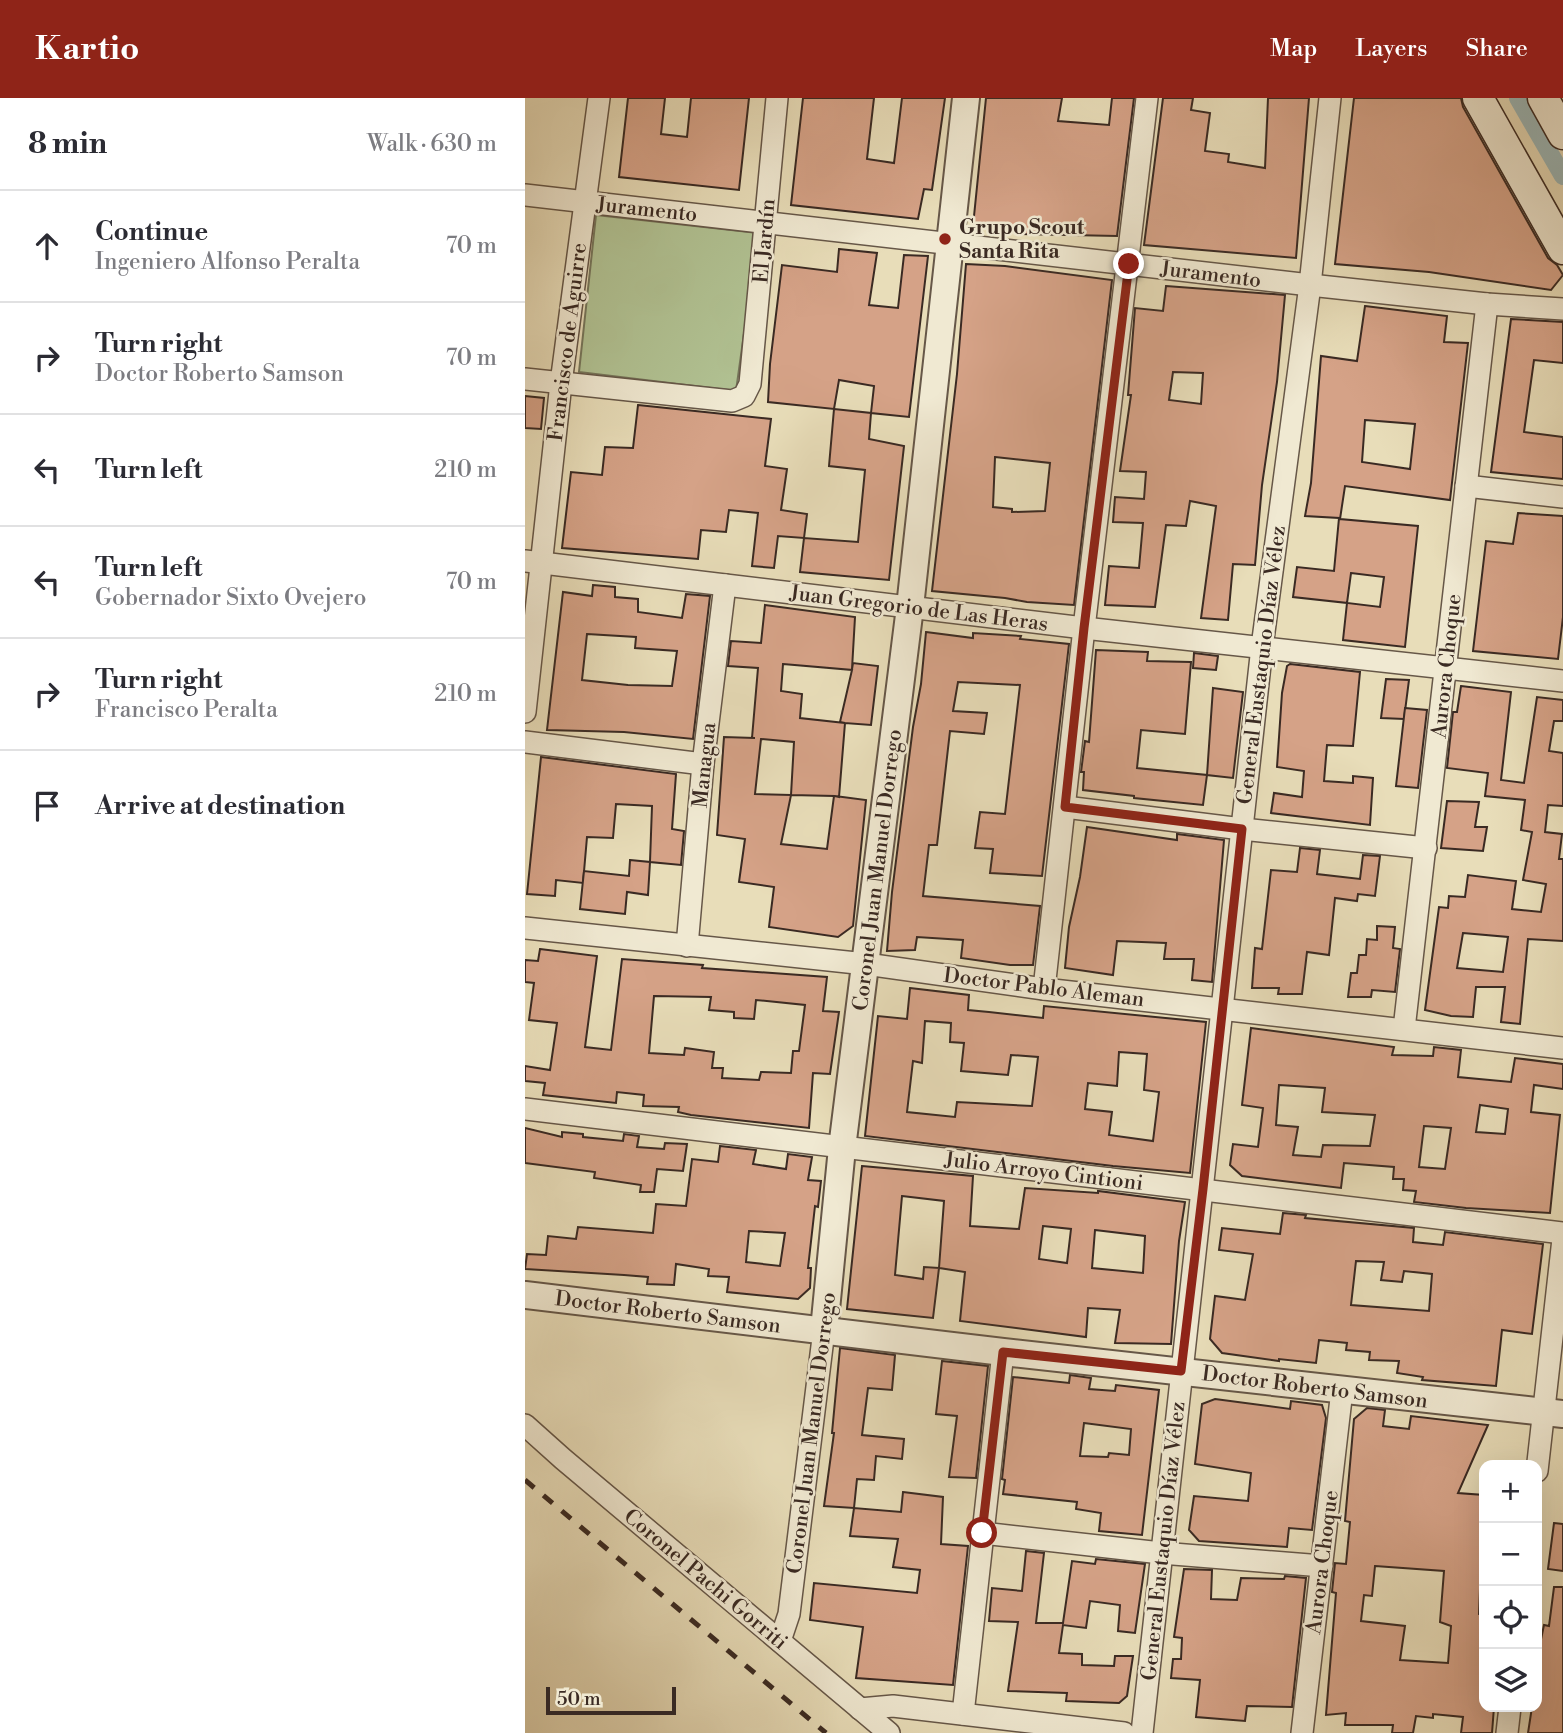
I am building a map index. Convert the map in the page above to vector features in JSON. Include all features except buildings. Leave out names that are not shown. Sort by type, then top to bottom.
[{"type":"main road","points":[[1478,98],[1563,249]]},
{"type":"main road","points":[[1543,98],[1563,134]]},
{"type":"street","name":"Francisco de Aguirre","points":[[525,712],[533,562],[561,383],[599,98]]},
{"type":"street","name":"El Jardín","points":[[561,383],[732,401],[744,396],[750,384],[777,98]]},
{"type":"street","name":"Coronel Juan Manuel Dorrego","points":[[780,1641],[789,1614],[824,1330],[842,1148],[910,607],[966,98]]},
{"type":"street","points":[[1044,989],[1147,98]]},
{"type":"street","name":"General Eustaquio Díaz Vélez","points":[[1142,1733],[1262,648],[1310,285],[1330,98]]},
{"type":"street","name":"Juramento","points":[[525,195],[1310,285],[1487,304],[1563,309]]},
{"type":"street","name":"Aurora Choque","points":[[1405,1028],[1487,304]]},
{"type":"street","points":[[525,379],[561,383]]},
{"type":"street","points":[[1467,486],[1563,497]]},
{"type":"street","name":"Juan Gregorio de Las Heras","points":[[533,562],[1084,628],[1563,681]]},
{"type":"street","name":"Managua","points":[[687,946],[703,764],[725,584]]},
{"type":"street","points":[[525,742],[703,764]]},
{"type":"street","points":[[1065,807],[1426,848]]},
{"type":"street","name":"Doctor Pablo Aleman","points":[[525,928],[866,964],[1044,989],[1563,1048]]},
{"type":"street","name":"Julio Arroyo Cintioni","points":[[525,1109],[1563,1233]]},
{"type":"street","points":[[1540,1460],[1553,1413],[1563,1239]]},
{"type":"street","name":"Doctor Roberto Samson","points":[[525,1295],[1003,1352],[1553,1413]]},
{"type":"street","points":[[963,1714],[1003,1352]]},
{"type":"street","name":"Aurora Choque","points":[[1302,1733],[1342,1390]]},
{"type":"street","name":"Coronel Pachi Gorriti","points":[[525,1425],[889,1733]]},
{"type":"street","points":[[982,1533],[1161,1553],[1322,1566]]},
{"type":"street","points":[[860,1709],[893,1706],[1124,1733]]},
{"type":"street","points":[[1507,1733],[1509,1712]]},
{"type":"green space","points":[[596,215],[758,233],[736,391],[579,372]]},
{"type":"waterway","points":[[1518,98],[1563,176]]},
{"type":"railway","points":[[525,1480],[826,1733]]},
{"type":"place","name":"Grupo Scout Santa Rita","points":[[945,239]]},
{"type":"route","points":[[982,1533],[1003,1352],[1181,1371],[1203,1189],[1242,829],[1065,807],[1129,264]]}]
